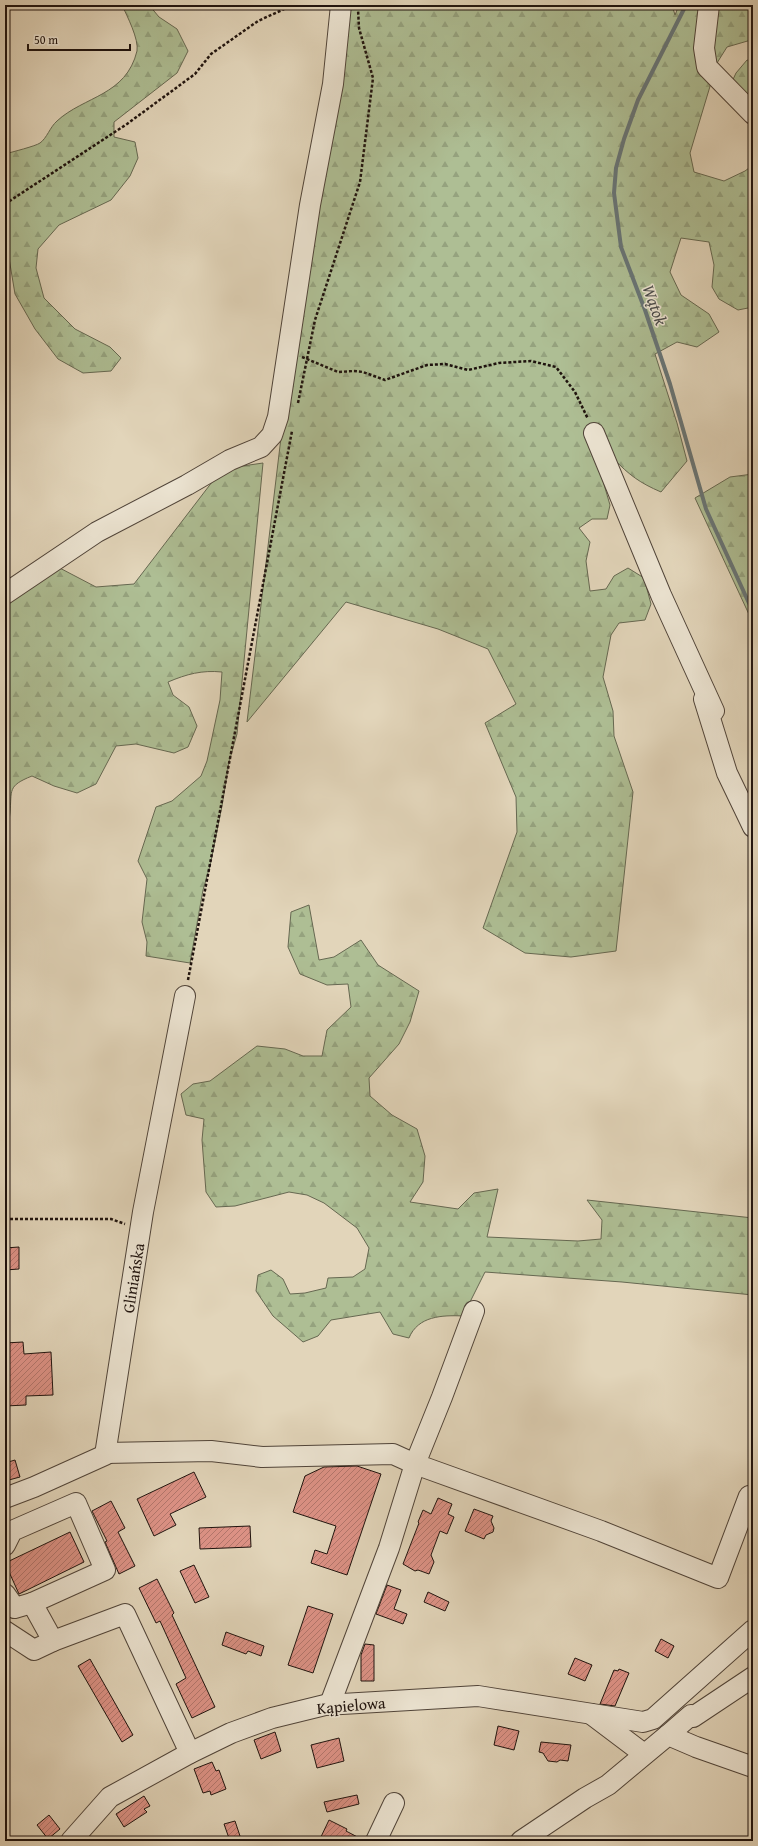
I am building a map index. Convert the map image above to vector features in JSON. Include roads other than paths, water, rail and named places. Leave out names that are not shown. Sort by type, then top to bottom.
[{"type":"street","points":[[5,594],[98,532],[187,485],[230,460],[261,447],[272,435],[278,417],[309,212],[333,84],[341,5]]},
{"type":"street","points":[[709,5],[704,48],[707,67],[753,114]]},
{"type":"street","points":[[594,433],[711,708],[726,772],[753,826]]},
{"type":"street","name":"Gliniańska","points":[[105,1453],[140,1229],[185,996]]},
{"type":"street","points":[[330,1704],[389,1548],[415,1464],[474,1311]]},
{"type":"street","points":[[5,1498],[34,1487],[105,1455],[105,1453],[211,1451],[262,1457],[393,1454],[415,1464],[594,1528],[718,1578],[749,1496]]},
{"type":"street","points":[[5,1545],[12,1531],[76,1503],[105,1570],[32,1604],[15,1608],[5,1594]]},
{"type":"street","points":[[32,1604],[53,1641]]},
{"type":"street","points":[[5,1631],[34,1650],[53,1641],[125,1614],[190,1752]]},
{"type":"street","name":"Kąpielowa","points":[[71,1841],[110,1797],[190,1752],[231,1733],[272,1718],[330,1704],[478,1696],[643,1722],[653,1719],[753,1630]]},
{"type":"street","points":[[590,1802],[692,1713],[692,1717],[753,1677]]},
{"type":"street","points":[[591,1714],[644,1754]]},
{"type":"street","points":[[668,1735],[696,1747],[753,1767]]},
{"type":"street","points":[[521,1841],[608,1785]]},
{"type":"street","points":[[376,1841],[394,1803]]},
{"type":"waterway","name":"Wątok","points":[[686,5],[638,100],[624,139],[616,168],[614,193],[621,247],[645,310],[670,384],[706,509],[753,612]]}]
